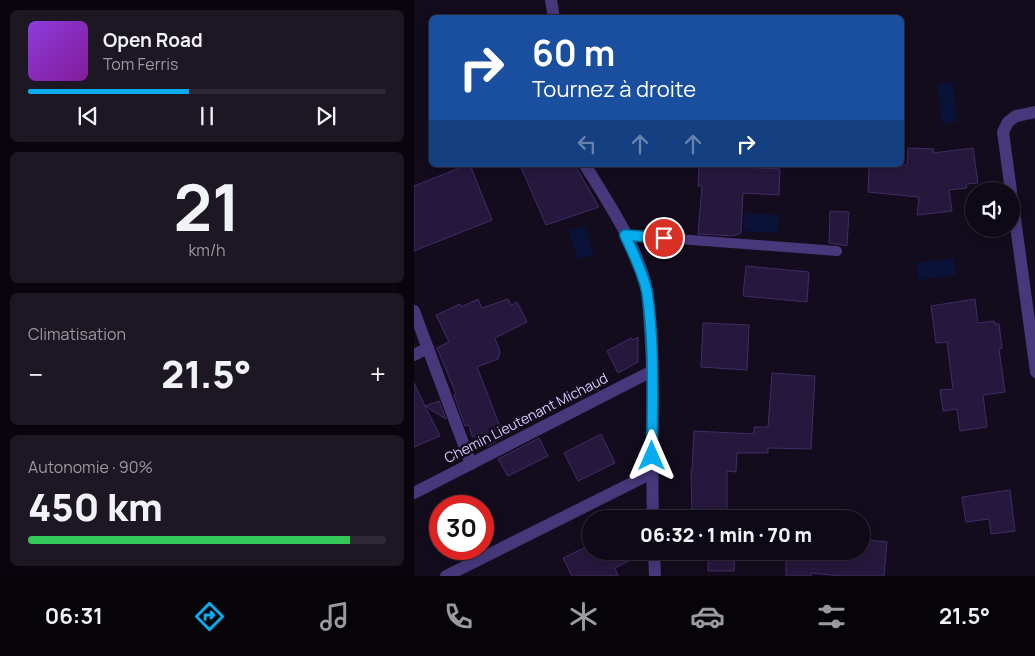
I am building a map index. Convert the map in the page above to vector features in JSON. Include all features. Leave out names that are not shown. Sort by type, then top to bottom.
[{"type":"street","points":[[551,0],[554,15]]},
{"type":"street","points":[[1010,182],[1003,132],[1008,122],[1016,116],[1035,112]]},
{"type":"street","points":[[586,167],[625,235],[640,267],[646,291],[652,371],[653,510]]},
{"type":"street","points":[[1017,237],[1035,372]]},
{"type":"street","points":[[414,311],[471,464]]},
{"type":"street","points":[[414,355],[428,348]]},
{"type":"street","name":"Chemin Lieutenant Michaud","points":[[414,492],[652,371]]},
{"type":"street","points":[[446,576],[652,474]]},
{"type":"street","points":[[654,560],[655,576]]},
{"type":"lane","points":[[625,235],[837,251]]},
{"type":"shaded area","points":[[953,82],[957,122],[942,124],[937,84]]},
{"type":"shaded area","points":[[744,213],[779,215],[778,233],[743,231]]},
{"type":"shaded area","points":[[585,226],[594,255],[578,259],[569,231]]},
{"type":"shaded area","points":[[954,258],[956,275],[918,280],[916,263]]},
{"type":"building","points":[[908,148],[934,149],[933,153],[973,148],[978,182],[965,182],[965,188],[949,190],[952,211],[917,215],[919,197],[868,192],[869,167],[904,167],[904,165],[907,165]]},
{"type":"building","points":[[462,167],[471,167],[492,220],[414,251],[414,186]]},
{"type":"building","points":[[521,167],[576,167],[599,207],[546,225]]},
{"type":"building","points":[[699,167],[780,169],[779,195],[743,193],[741,233],[733,236],[698,234],[702,186],[698,186]]},
{"type":"building","points":[[830,211],[849,212],[847,246],[829,243]]},
{"type":"building","points":[[746,266],[809,272],[807,302],[743,296]]},
{"type":"building","points":[[478,299],[482,308],[508,299],[511,305],[517,302],[527,322],[495,338],[500,352],[498,359],[477,367],[504,437],[488,446],[472,436],[469,425],[465,426],[454,395],[456,394],[437,348],[449,342],[436,315],[460,304],[461,307]]},
{"type":"building","points":[[975,299],[978,323],[994,321],[995,324],[999,324],[1002,348],[999,349],[1005,392],[983,395],[987,427],[960,431],[957,409],[943,411],[940,390],[953,389],[947,342],[936,343],[931,306]]},
{"type":"building","points":[[703,323],[749,325],[747,370],[701,367]]},
{"type":"building","points":[[638,337],[638,362],[618,373],[607,351],[631,338],[633,340]]},
{"type":"building","points":[[772,373],[815,376],[811,449],[768,448],[768,453],[737,453],[736,472],[727,471],[727,510],[692,510],[691,470],[694,431],[754,434],[754,427],[768,427]]},
{"type":"building","points":[[414,383],[440,436],[414,447]]},
{"type":"building","points":[[439,401],[446,419],[425,406]]},
{"type":"building","points":[[601,434],[615,463],[578,481],[564,453]]},
{"type":"building","points":[[539,438],[548,456],[508,476],[498,459]]},
{"type":"building","points":[[1010,490],[1015,531],[991,534],[989,519],[966,522],[962,497]]},
{"type":"building","points":[[870,540],[887,542],[884,576],[842,576],[811,573],[811,576],[786,576],[786,560],[870,560]]},
{"type":"building","points":[[582,549],[582,560],[630,560],[615,568],[618,576],[572,576],[563,558]]},
{"type":"building","points":[[708,560],[735,560],[734,571],[708,571]]},
{"type":"route","points":[[652,456],[652,352],[646,291],[640,267],[625,235],[664,238]]}]
